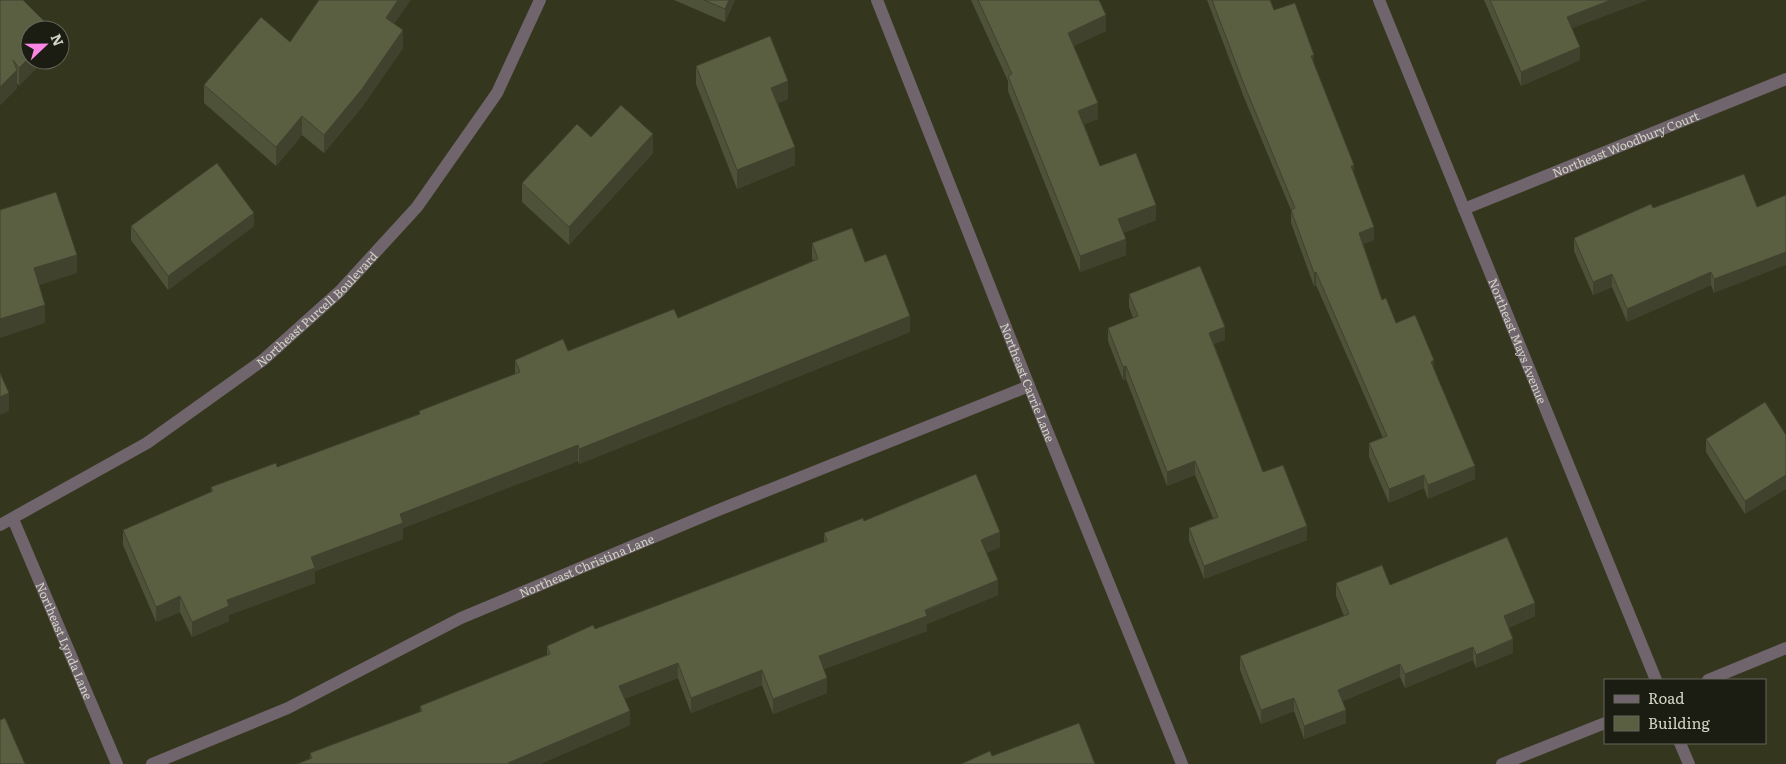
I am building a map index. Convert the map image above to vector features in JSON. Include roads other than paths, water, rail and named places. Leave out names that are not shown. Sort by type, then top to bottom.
[{"type":"street","name":"Northeast Purcell Boulevard","points":[[0,525],[147,443],[263,360],[340,291],[417,207],[496,93],[540,0]]},
{"type":"street","name":"Northeast Carrie Lane","points":[[877,0],[1029,386],[1182,764]]},
{"type":"street","name":"Northeast Mays Avenue","points":[[1379,0],[1656,679]]},
{"type":"street","name":"Northeast Woodbury Court","points":[[1464,209],[1786,79]]},
{"type":"street","name":"Northeast Christina Lane","points":[[152,764],[288,708],[461,618],[725,508],[1029,386]]},
{"type":"street","name":"Northeast Lynda Lane","points":[[13,519],[117,764]]},
{"type":"street","points":[[1710,679],[1786,648]]},
{"type":"street","points":[[1502,764],[1604,722]]},
{"type":"street","points":[[1680,744],[1689,764]]}]
